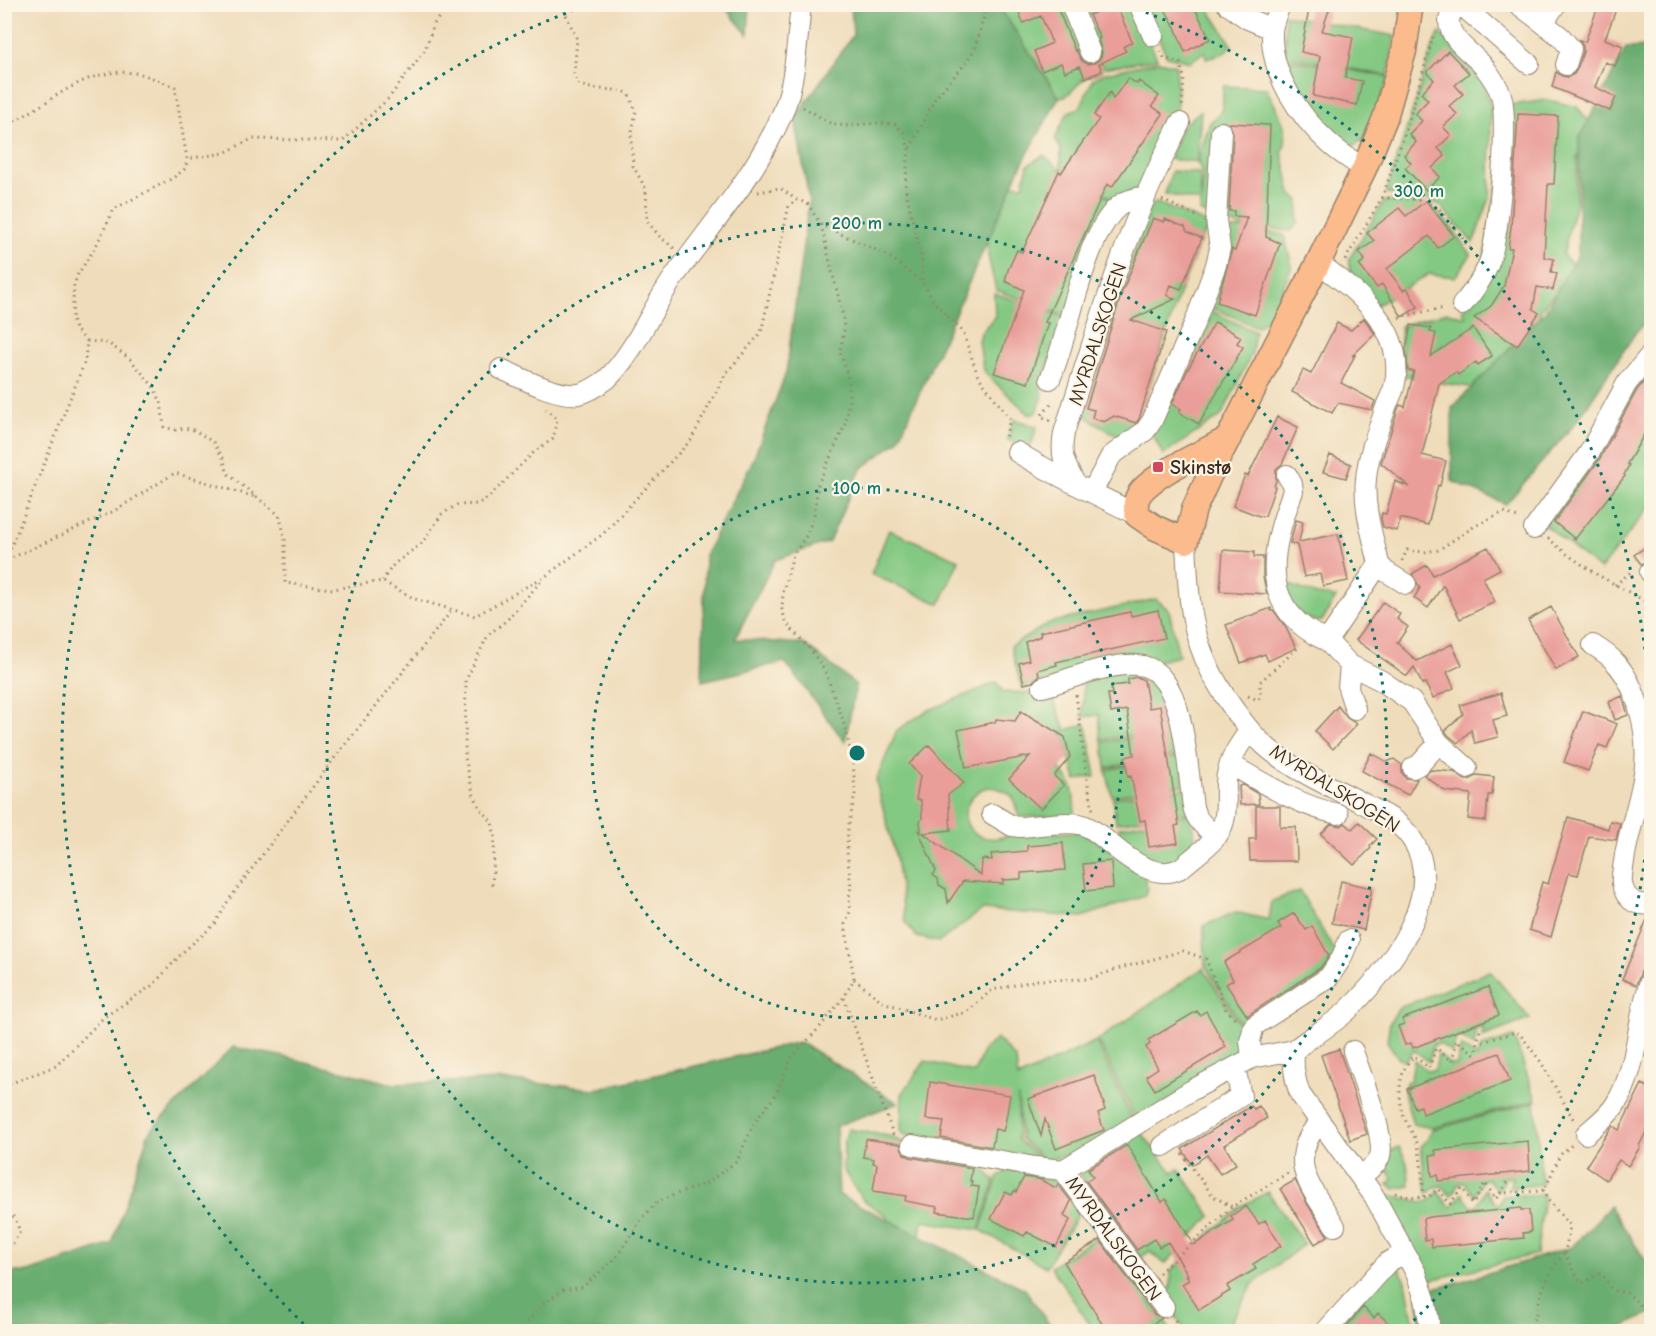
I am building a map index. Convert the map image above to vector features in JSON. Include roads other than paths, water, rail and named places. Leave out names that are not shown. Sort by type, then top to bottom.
[{"type":"main road","name":"MYRDALSKOGEN","points":[[1186,541],[1194,509],[1364,169],[1385,118],[1404,51],[1411,4]]},
{"type":"main road","points":[[1186,541],[1156,528],[1137,516],[1135,505],[1140,493],[1155,479],[1229,438]]},
{"type":"street","points":[[501,369],[565,393],[579,394],[593,389],[607,378],[622,360],[672,281],[740,188],[769,142],[784,111],[792,76],[801,4]]},
{"type":"street","points":[[1071,4],[1090,52]]},
{"type":"street","points":[[1139,4],[1153,36]]},
{"type":"street","points":[[1227,4],[1248,19],[1272,29]]},
{"type":"street","points":[[1281,4],[1272,29],[1275,58],[1284,86],[1308,120],[1330,144],[1364,169]]},
{"type":"street","points":[[1455,4],[1449,20],[1451,29],[1456,38],[1485,67],[1502,97],[1503,155],[1498,216],[1489,262],[1473,293],[1462,305]]},
{"type":"street","points":[[1460,4],[1529,64]]},
{"type":"street","points":[[1518,4],[1566,41],[1571,49],[1566,64]]},
{"type":"street","points":[[1544,23],[1556,4]]},
{"type":"street","name":"MYRDALSKOGEN","points":[[1084,488],[1063,462],[1064,433],[1093,341],[1146,195],[1180,123]]},
{"type":"street","points":[[1084,488],[1111,456],[1145,431],[1152,421],[1216,265],[1220,248],[1217,226],[1221,132]]},
{"type":"street","points":[[1050,379],[1059,359],[1076,293],[1099,234],[1111,215],[1122,204],[1146,195]]},
{"type":"street","points":[[1318,263],[1368,302],[1391,342],[1396,364],[1395,383],[1370,455],[1365,480],[1368,511],[1379,564],[1384,571],[1406,584]]},
{"type":"street","points":[[1534,529],[1589,453],[1627,383],[1652,353]]},
{"type":"street","points":[[1017,452],[1050,473],[1137,516]]},
{"type":"street","points":[[1287,475],[1293,491],[1277,540],[1275,561],[1277,587],[1281,600],[1293,620],[1320,638],[1350,665],[1382,681],[1412,702],[1439,743],[1467,768]]},
{"type":"street","name":"MYRDALSKOGEN","points":[[912,1145],[1063,1170],[1183,1096],[1243,1063],[1294,1050],[1348,1011],[1398,950],[1412,923],[1422,896],[1423,873],[1419,852],[1409,834],[1391,818],[1299,769],[1259,741],[1226,698],[1209,670],[1197,642],[1190,608],[1186,541]]},
{"type":"street","points":[[1320,638],[1379,564]]},
{"type":"street","points":[[1593,645],[1622,670],[1639,710],[1645,745],[1645,763],[1628,840],[1622,882],[1628,897],[1633,902],[1652,904]]},
{"type":"street","points":[[1043,687],[1102,670],[1134,665],[1148,666],[1160,674],[1176,701],[1195,813],[1205,828],[1216,836]]},
{"type":"street","points":[[1350,665],[1348,688],[1355,708]]},
{"type":"street","name":"MYRDALSKOGEN","points":[[992,814],[1012,826],[1073,823],[1085,826],[1131,860],[1148,869],[1162,871],[1178,869],[1200,853],[1223,825],[1226,811],[1226,782],[1230,764],[1236,750],[1250,730]]},
{"type":"street","points":[[1413,768],[1420,764],[1439,743]]},
{"type":"street","points":[[1230,764],[1273,789],[1325,812],[1338,814]]},
{"type":"street","points":[[1167,1143],[1241,1096],[1243,1063],[1254,1026],[1329,977],[1341,959],[1349,940]]},
{"type":"street","points":[[1585,1135],[1607,1115],[1622,1093],[1628,1077],[1652,976]]},
{"type":"street","points":[[1294,1050],[1294,1078],[1300,1094],[1374,1196],[1416,1273],[1425,1299],[1429,1321],[1428,1332]]},
{"type":"street","points":[[1353,1051],[1378,1127],[1382,1149],[1376,1165],[1361,1176]]},
{"type":"street","points":[[1319,1122],[1305,1144],[1302,1159],[1310,1184],[1335,1226]]},
{"type":"street","name":"MYRDALSKOGEN","points":[[1063,1170],[1164,1307]]},
{"type":"street","points":[[1325,1332],[1388,1262],[1405,1252]]},
{"type":"place","name":"Skinstø","points":[[1158,467]]}]
